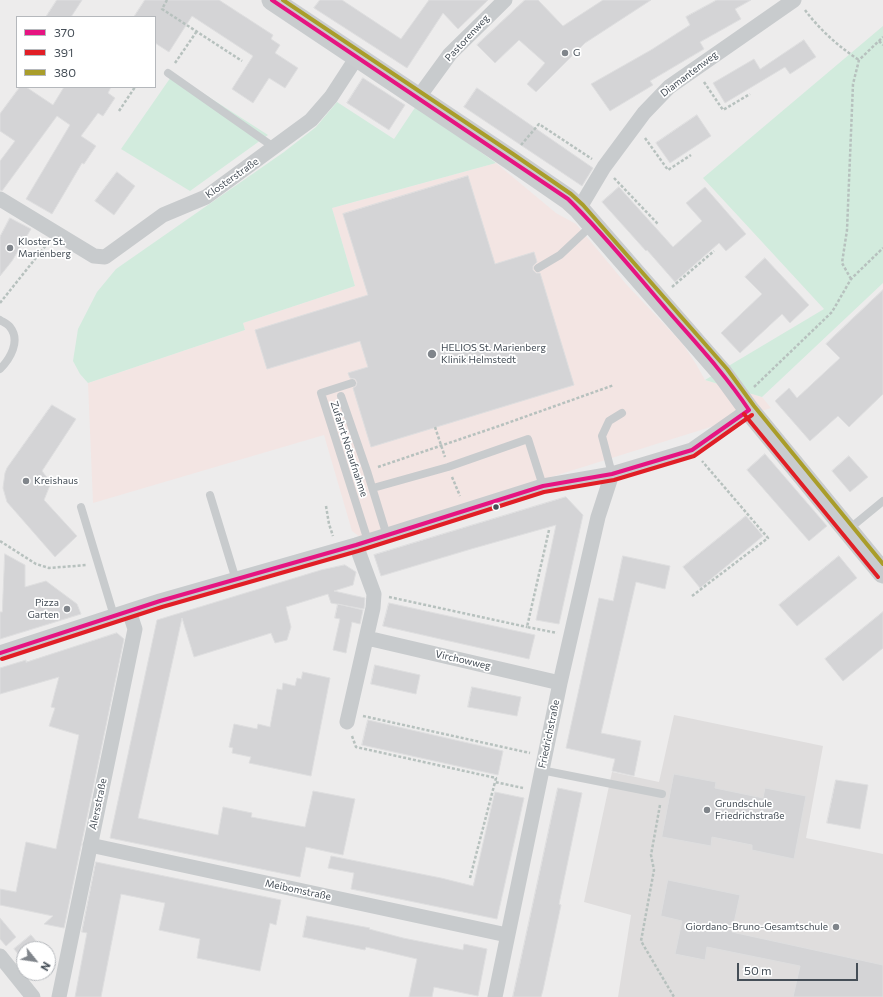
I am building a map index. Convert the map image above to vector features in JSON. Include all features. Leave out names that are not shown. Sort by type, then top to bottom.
[{"type":"main road","points":[[272,0],[568,199],[593,224],[722,373],[882,571]]},
{"type":"street","name":"Pastorenweg","points":[[418,98],[450,54],[505,0]]},
{"type":"street","name":"Diamantenweg","points":[[578,209],[604,167],[644,113],[669,87],[694,68],[797,3]]},
{"type":"street","name":"Klosterstraße","points":[[0,199],[94,256],[105,257],[163,215],[206,197],[275,148],[311,120],[331,97],[357,58]]},
{"type":"street","points":[[0,653],[129,611],[387,536],[543,486],[612,474],[692,450],[746,404]]},
{"type":"street","name":"Friedrichstraße","points":[[495,997],[560,683],[598,517],[612,474]]},
{"type":"street","points":[[348,717],[373,608],[374,594],[362,543]]},
{"type":"street","name":"Alersstraße","points":[[59,997],[135,629],[129,611]]},
{"type":"street","name":"Virchowweg","points":[[366,638],[560,683]]},
{"type":"street","name":"Meibomstraße","points":[[90,845],[507,935]]},
{"type":"street","points":[[0,956],[33,997]]},
{"type":"lane","points":[[168,73],[275,148]]},
{"type":"lane","points":[[538,268],[560,255],[593,224]]},
{"type":"lane","points":[[0,320],[10,327],[14,337],[14,348],[8,361],[0,369]]},
{"type":"lane","name":"Zufahrt Notaufnahme","points":[[352,383],[321,393],[362,543]]},
{"type":"lane","points":[[340,396],[373,488],[387,536]]},
{"type":"lane","points":[[612,474],[602,436],[610,421],[622,413]]},
{"type":"lane","points":[[373,488],[448,467],[528,439],[543,486]]},
{"type":"lane","points":[[210,495],[236,580]]},
{"type":"lane","points":[[848,530],[883,501]]},
{"type":"lane","points":[[81,507],[114,616]]},
{"type":"lane","points":[[543,763],[662,794]]},
{"type":"path","points":[[167,0],[162,9],[242,61]]},
{"type":"path","points":[[797,3],[845,51],[859,60]]},
{"type":"path","points":[[168,73],[197,32]]},
{"type":"path","points":[[851,279],[842,263],[847,230],[853,84],[859,60],[883,37]]},
{"type":"path","points":[[879,41],[883,45]]},
{"type":"path","points":[[694,68],[723,110],[750,94]]},
{"type":"path","points":[[119,111],[134,88]]},
{"type":"path","points":[[510,159],[539,124],[604,167],[658,224]]},
{"type":"path","points":[[636,124],[668,170],[691,155]]},
{"type":"path","points":[[0,303],[56,233]]},
{"type":"path","points":[[746,404],[832,312],[851,279],[883,248]]},
{"type":"path","points":[[658,299],[714,251]]},
{"type":"path","points":[[367,471],[614,385]]},
{"type":"path","points":[[692,450],[768,538],[692,596]]},
{"type":"path","points":[[326,506],[333,536]]},
{"type":"path","points":[[527,626],[549,530]]},
{"type":"path","points":[[0,541],[36,564],[49,568],[98,564]]},
{"type":"path","points":[[374,594],[571,636]]},
{"type":"path","points":[[470,878],[496,778],[356,747],[348,717],[543,763]]},
{"type":"path","points":[[495,782],[537,792]]},
{"type":"path","points":[[662,794],[651,855],[654,870],[641,941],[674,997]]},
{"type":"shaded area","name":"HELIOS St. Marienberg Klinik Helmstedt","points":[[496,163],[556,213],[576,224],[626,284],[682,343],[705,380],[762,397],[771,408],[360,537],[352,531],[324,435],[93,503],[88,383],[245,330],[243,323],[355,286],[332,208]]},
{"type":"shaded area","points":[[674,715],[823,746],[806,838],[883,854],[883,997],[618,997],[631,915],[584,902],[612,772],[659,782]]},
{"type":"green space","points":[[883,26],[883,283],[762,397],[705,380],[824,309],[703,178]]},
{"type":"green space","points":[[173,74],[268,135],[190,191],[121,149]]},
{"type":"green space","points":[[337,102],[394,139],[416,106],[496,163],[332,208],[355,286],[243,323],[245,330],[88,383],[80,374],[73,361],[78,329],[97,292],[116,269],[284,152],[316,127]]},
{"type":"building","points":[[57,0],[82,0],[72,16],[47,16]]},
{"type":"building","points":[[145,0],[219,0],[273,35],[271,39],[280,45],[275,53],[298,68],[285,88],[269,78],[253,103],[232,89],[253,56],[192,16],[169,52],[156,44],[156,16],[135,16]]},
{"type":"building","points":[[320,0],[342,0],[401,39],[429,0],[488,0],[458,29],[443,13],[407,68],[314,8]]},
{"type":"building","points":[[525,0],[538,0],[563,26],[603,0],[651,0],[585,43],[536,92],[527,84],[545,63],[519,40],[495,63],[477,45]]},
{"type":"building","points":[[717,0],[751,0],[735,9],[741,19],[700,42],[704,49],[650,81],[653,85],[610,111],[591,84],[651,50],[690,25],[686,17]]},
{"type":"building","points":[[804,40],[816,57],[790,74],[785,67],[725,103],[713,83],[754,59],[760,69]]},
{"type":"building","points":[[363,78],[405,105],[389,130],[347,103]]},
{"type":"building","points":[[19,88],[28,88],[53,105],[63,88],[110,88],[108,93],[115,98],[103,116],[98,113],[81,136],[96,146],[84,164],[82,163],[52,214],[26,199],[70,125],[57,116],[2,191],[0,190],[0,161],[15,141],[0,131],[0,114]]},
{"type":"building","points":[[477,88],[593,168],[582,186],[464,107]]},
{"type":"building","points":[[697,115],[711,136],[670,163],[656,143]]},
{"type":"building","points":[[117,172],[135,186],[114,215],[95,201]]},
{"type":"building","points":[[468,176],[495,264],[534,252],[537,262],[533,266],[533,270],[536,273],[540,273],[574,385],[371,447],[353,388],[356,386],[357,382],[355,379],[350,378],[348,373],[368,367],[360,341],[267,369],[255,330],[368,295],[343,214]]},
{"type":"building","points":[[619,187],[673,247],[702,221],[686,203],[705,187],[746,234],[726,251],[719,243],[675,282],[602,202]]},
{"type":"building","name":"Kloster St. Marienberg","points":[[10,218],[31,229],[12,261],[0,276],[0,237]]},
{"type":"building","points":[[765,258],[809,305],[790,323],[782,314],[740,353],[721,333],[762,294],[745,277]]},
{"type":"building","points":[[883,290],[883,394],[849,427],[838,416],[810,441],[775,401],[789,388],[797,398],[840,358],[826,344]]},
{"type":"building","name":"Kreishaus","points":[[52,405],[76,419],[42,471],[49,480],[50,485],[44,500],[77,536],[55,557],[7,502],[3,488],[7,468]]},
{"type":"building","points":[[765,454],[827,526],[809,541],[747,470]]},
{"type":"building","points":[[849,456],[868,477],[850,492],[832,471]]},
{"type":"building","points":[[566,497],[583,515],[559,624],[536,620],[556,525],[381,576],[374,555]]},
{"type":"building","points":[[746,516],[763,536],[700,588],[683,567]]},
{"type":"building","points":[[5,554],[25,565],[25,587],[46,581],[77,604],[81,614],[0,639],[0,612],[2,612]]},
{"type":"building","points":[[623,556],[670,566],[665,589],[636,582],[601,733],[641,741],[634,776],[612,771],[615,759],[566,748],[599,598],[613,601]]},
{"type":"building","points":[[839,556],[857,578],[797,626],[779,605]]},
{"type":"building","points":[[345,565],[356,572],[353,585],[334,591],[365,598],[364,609],[331,603],[328,594],[286,607],[291,627],[287,640],[275,643],[271,633],[194,657],[182,618],[138,818],[218,835],[223,807],[252,813],[251,817],[305,827],[313,791],[355,799],[343,855],[306,847],[300,877],[110,838],[157,620],[321,570]]},
{"type":"building","points":[[389,603],[535,635],[529,659],[383,626]]},
{"type":"building","points":[[338,604],[363,610],[360,624],[352,622],[346,653],[333,650],[340,619],[335,618]]},
{"type":"building","points":[[883,612],[883,648],[843,681],[825,659]]},
{"type":"building","points":[[117,633],[124,639],[64,928],[44,924],[53,916],[0,905],[0,889],[16,892],[26,842],[56,849],[79,735],[49,726],[55,708],[51,707],[59,677],[0,694],[0,668],[26,660],[26,662]]},
{"type":"building","points":[[375,665],[420,675],[416,694],[371,684]]},
{"type":"building","points":[[303,672],[330,678],[311,776],[249,763],[251,757],[232,753],[233,748],[229,747],[234,724],[257,729],[258,724],[270,727],[277,689],[282,690],[283,683],[295,686],[297,678],[301,679]]},
{"type":"building","points":[[472,687],[521,697],[517,716],[468,707]]},
{"type":"building","points":[[368,720],[503,751],[498,775],[362,745]]},
{"type":"building","points":[[674,774],[716,782],[715,788],[763,798],[765,788],[806,796],[794,859],[752,850],[752,845],[712,837],[711,846],[662,837]]},
{"type":"building","points":[[836,780],[868,785],[860,829],[827,823]]},
{"type":"building","points":[[558,788],[582,793],[543,990],[541,997],[513,997]]},
{"type":"building","points":[[495,792],[524,798],[497,919],[351,889],[354,873],[328,868],[331,856],[441,878],[473,886]]},
{"type":"building","points":[[96,862],[281,900],[276,925],[270,923],[260,971],[197,958],[200,939],[159,930],[165,903],[121,894],[101,997],[75,997],[87,933],[82,932]]},
{"type":"building","points":[[668,880],[740,895],[732,932],[883,965],[883,997],[793,997],[800,966],[707,947],[705,960],[675,954],[682,921],[661,916]]},
{"type":"building","points":[[307,916],[370,928],[369,929],[403,938],[463,950],[464,944],[487,949],[478,996],[434,987],[432,997],[409,997],[417,959],[366,947],[365,950],[303,937]]},
{"type":"building","points":[[0,918],[16,937],[6,946],[0,939]]},
{"type":"building","points":[[31,935],[36,941],[24,941]]},
{"type":"transit line","name":"370","points":[[272,0],[568,199],[607,240],[710,359],[749,410]]},
{"type":"transit line","name":"380","points":[[283,0],[513,154],[571,194],[583,205],[727,369],[754,406],[883,564]]},
{"type":"transit line","name":"370","points":[[0,653],[160,601],[356,545],[543,486],[612,474],[692,450],[749,410]]},
{"type":"transit line","name":"391","points":[[744,414],[878,577]]},
{"type":"transit line","name":"391","points":[[2,659],[162,607],[358,551],[544,492],[614,480],[694,456],[752,415]]},
{"type":"place","name":"G","points":[[565,53]]},
{"type":"place","name":"Kloster St. Marienberg","points":[[10,248]]},
{"type":"place","name":"HELIOS St. Marienberg Klinik Helmstedt","points":[[432,354]]},
{"type":"place","name":"Kreishaus","points":[[26,481]]},
{"type":"place","name":"Pizza Garten","points":[[67,609]]},
{"type":"place","name":"Grundschule Friedrichstraße","points":[[707,810]]},
{"type":"place","name":"Giordano-Bruno-Gesamtschule","points":[[836,927]]}]
